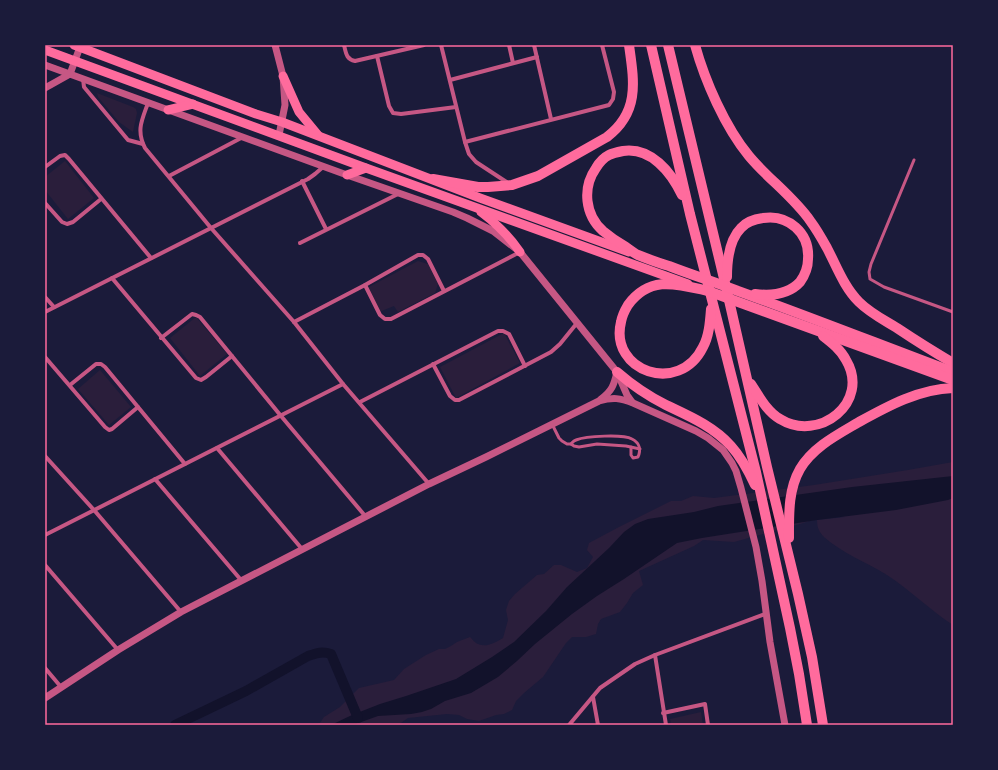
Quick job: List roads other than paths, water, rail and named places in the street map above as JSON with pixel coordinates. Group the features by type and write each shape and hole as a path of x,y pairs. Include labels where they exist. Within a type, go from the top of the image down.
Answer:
{"highway":[{"path":"433,179 478,187 512,185 547,172 607,137 622,122 633,96 633,76 629,45"},
{"path":"651,45 751,471 762,500 790,628 807,725"},
{"path":"668,45 725,273 726,287 767,467 787,537 790,559 812,656 822,725"},
{"path":"695,45 712,92 722,113 738,140 749,156 808,217 827,247 842,279 853,296 870,311 953,363"},
{"path":"690,214 674,179 662,165 649,155 628,150 615,153 603,159 594,170 588,188 587,201 590,214 604,232 637,255 739,291 953,372"},
{"path":"725,273 732,242 737,232 745,224 756,218 775,217 782,219 794,225 802,234 808,248 808,261 805,274 795,286 787,292 774,294 761,295 739,291"},
{"path":"714,318 707,338 699,354 690,365 673,373 666,374 651,372 639,367 628,356 621,343 620,328 626,308 636,296 645,289 658,285 674,284 813,329 953,380"},
{"path":"745,371 764,404 774,416 779,419 792,425 808,426 818,425 831,419 841,411 849,400 853,388 852,374 847,361 840,352 831,342 813,329"},
{"path":"617,372 628,382 642,391 700,421 717,432 732,447 751,471"},
{"path":"787,537 792,493 797,477 805,462 822,445 888,406 921,393 944,388 953,388"}],"main road":[{"path":"78,46 480,198 637,255"},
{"path":"45,50 470,205 710,295"},
{"path":"283,76 299,112 319,136"},
{"path":"168,110 193,104"},
{"path":"347,175 366,168"},
{"path":"470,205 498,226 520,252"}],"street":[{"path":"275,45 283,76 285,105 279,135"},
{"path":"344,45 346,55 350,60 355,61 424,45"},
{"path":"441,45 469,154 476,162 512,185"},
{"path":"509,45 513,63"},
{"path":"534,45 551,120"},
{"path":"465,142 609,105 613,99 614,92 602,45"},
{"path":"45,88 70,74 75,61 78,46"},
{"path":"377,56 389,106 393,113 401,114 456,107"},
{"path":"450,80 537,57"},
{"path":"45,65 453,212 493,231 520,252 577,322 617,372 626,395 633,403"},
{"path":"83,79 84,87 128,140 143,144"},
{"path":"148,103 141,125 140,134 143,144 148,152 211,228 294,322 344,384 429,484"},
{"path":"169,176 242,137"},
{"path":"45,167 60,156 65,156 69,159 151,258"},
{"path":"45,312 302,181 315,174 323,166"},
{"path":"302,181 326,229"},
{"path":"300,243 399,193"},
{"path":"45,203 62,222 67,224 73,222 102,199"},
{"path":"365,285 380,314 385,320 391,319 520,252"},
{"path":"294,322 418,255 423,255 428,258 444,291"},
{"path":"112,278 196,378 201,380 206,377 232,356"},
{"path":"45,297 54,307"},
{"path":"161,338 192,314 196,314 200,317 280,416 366,517"},
{"path":"433,364 450,396 455,400 459,400 551,352 560,344 577,322"},
{"path":"360,402 498,331 503,330 509,334 525,366"},
{"path":"45,357 109,430 138,407"},
{"path":"70,385 96,364 101,364 185,464"},
{"path":"45,698 118,650 181,612 429,484 599,401 613,388 617,372"},
{"path":"45,535 344,384"},
{"path":"599,401 614,398 633,403 696,431 716,444 728,457 736,471 756,547 762,581 765,614 786,725"},
{"path":"217,448 302,549"},
{"path":"45,456 94,510 181,612"},
{"path":"155,479 241,580"},
{"path":"45,565 118,650"},
{"path":"569,725 600,688 635,664 654,655 765,614"},
{"path":"654,655 666,725"},
{"path":"45,668 61,687"},
{"path":"593,697 598,725"},
{"path":"663,713 706,704 708,725"}],"lane":[{"path":"914,160 871,264 869,272 870,279 884,287 953,312"},
{"path":"552,424 559,438 572,446 576,447 597,444 640,448"},
{"path":"571,444 575,440 587,438 627,437 636,441 640,446 638,458 631,455 631,447"},
{"path":"626,446 627,437"}],"waterway":[{"path":"175,725 246,691 308,656 317,653 331,654 358,718"}]}
